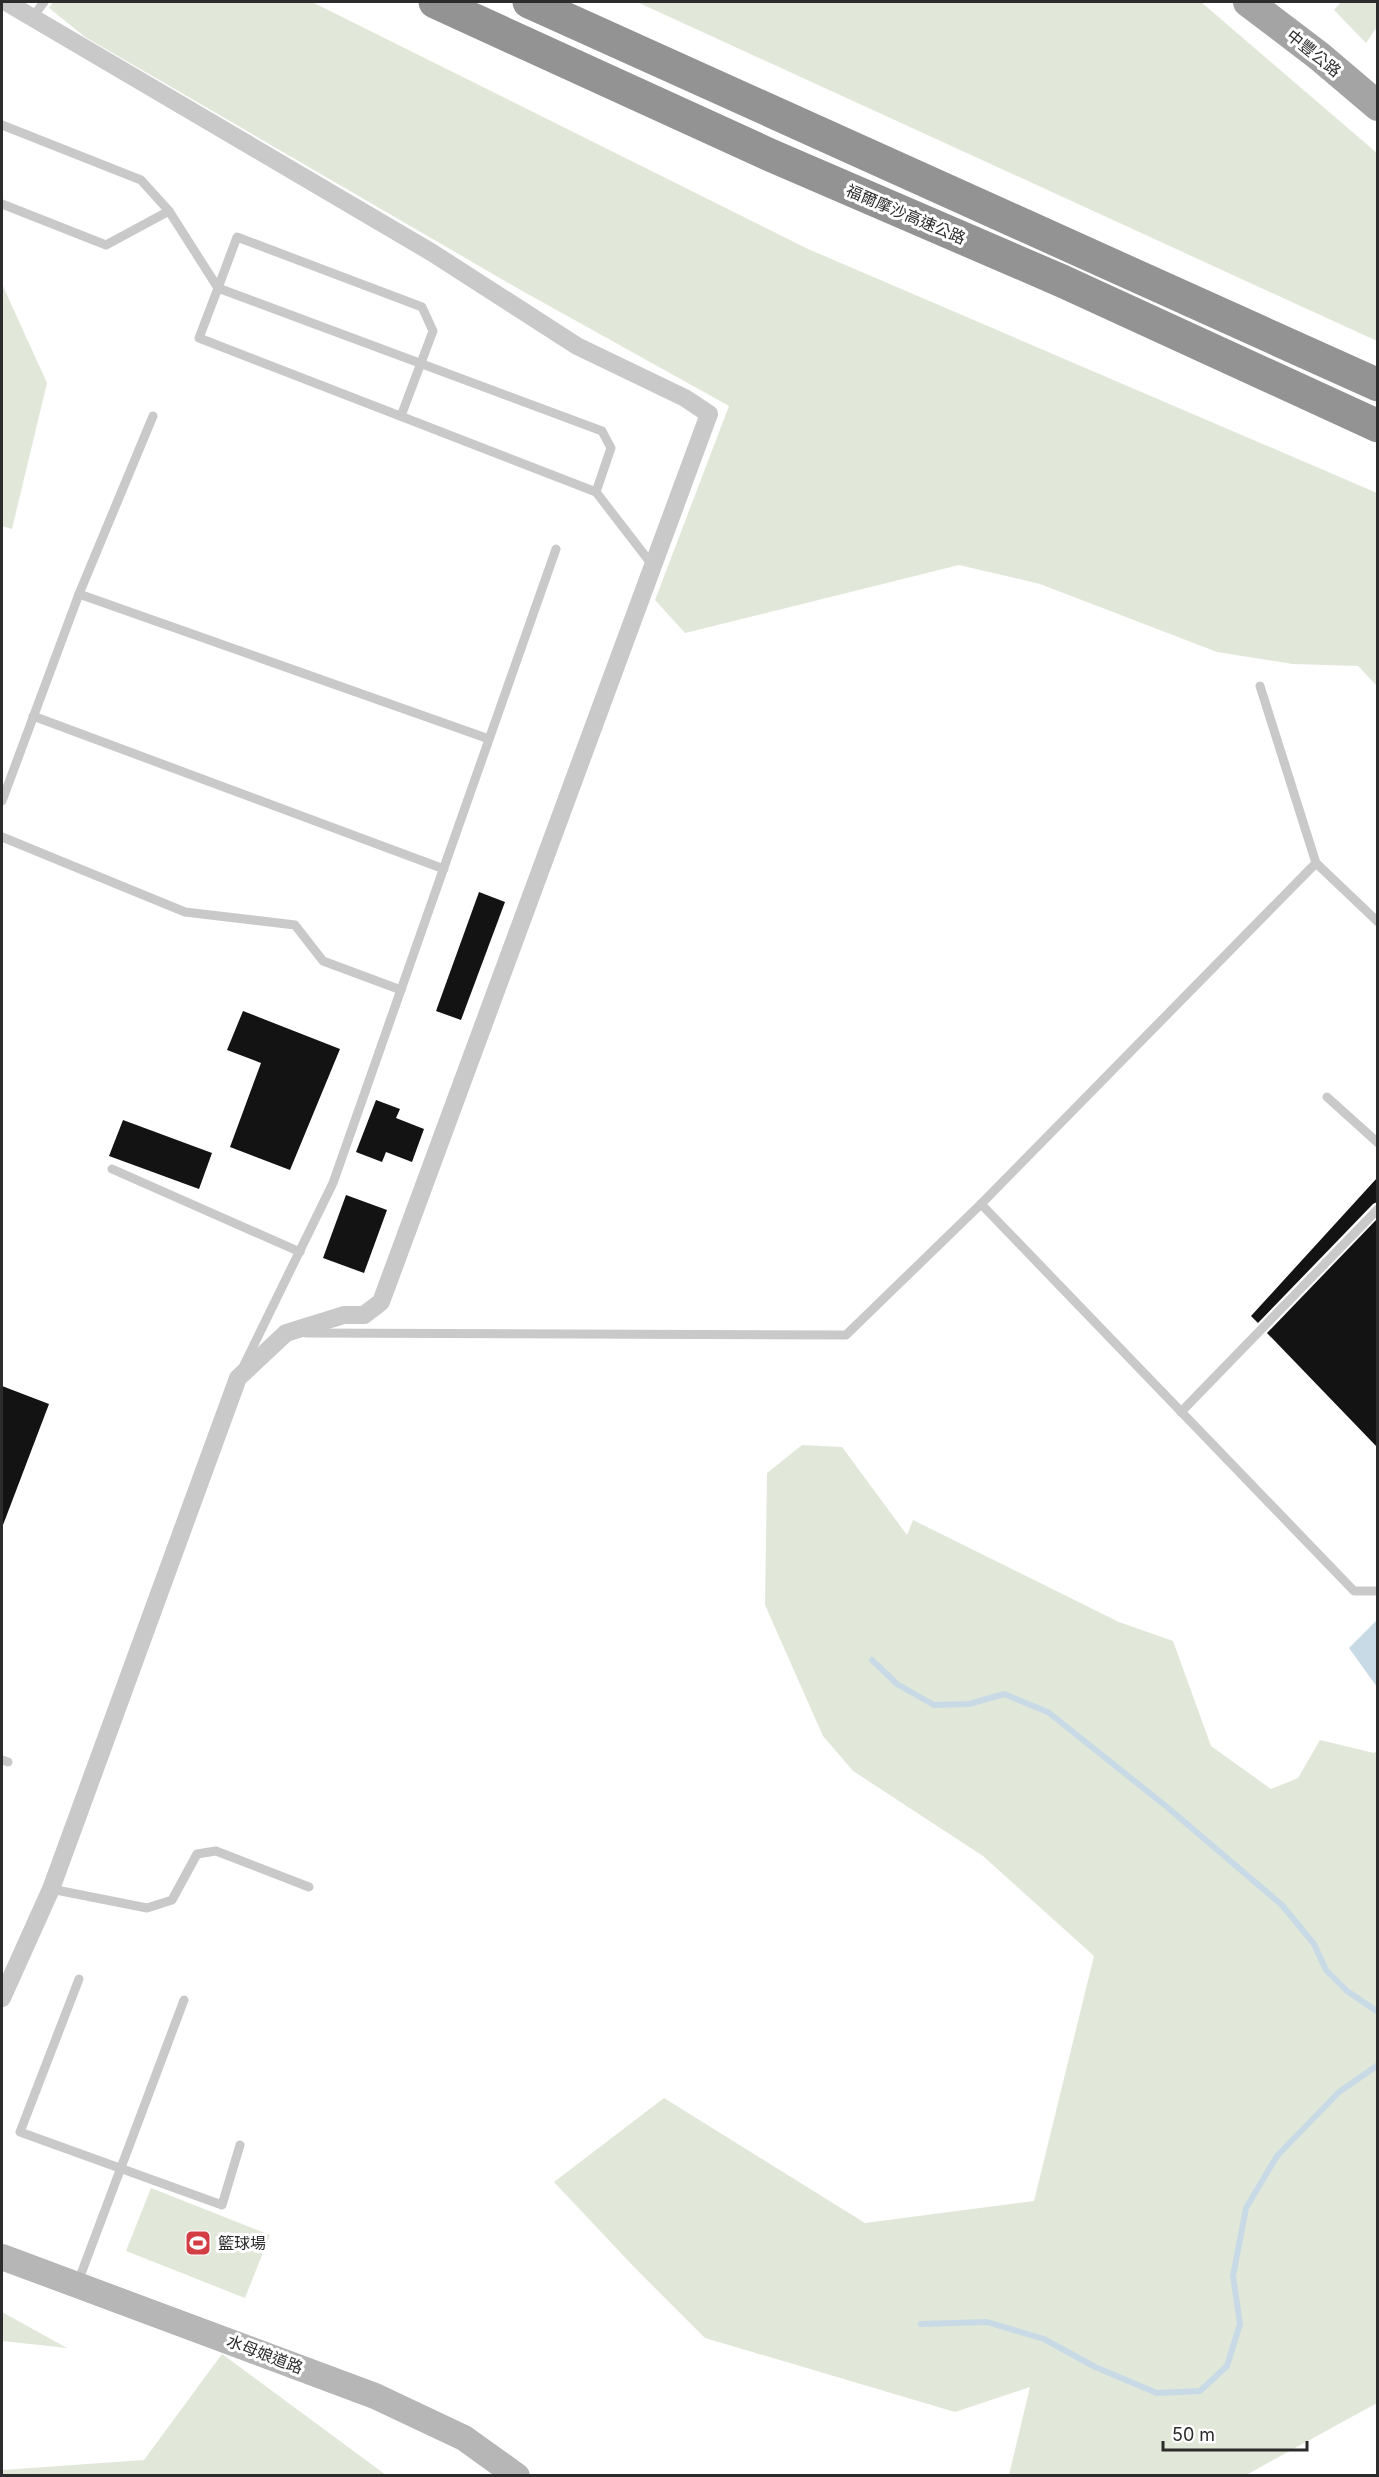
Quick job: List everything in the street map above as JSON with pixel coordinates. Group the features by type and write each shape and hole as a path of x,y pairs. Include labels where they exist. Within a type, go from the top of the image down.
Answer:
{"highway":[{"name":"福爾摩沙高速公路","path":"435,2 771,155 1062,282 1377,426"},
{"path":"529,2 1377,385"}],"main road":[{"name":"中豐公路","path":"1248,2 1319,56 1377,106"},
{"name":"中豐公路","path":"1278,2 1377,82"}],"street":[{"path":"2,1998 51,1889 238,1378 286,1333 344,1315 364,1315 381,1302 709,414 685,398 577,346 431,252 6,2"},
{"name":"水母娘道路","path":"2,2257 375,2396 464,2438 517,2475"}],"lane":[{"path":"32,18 44,2"},
{"path":"2,125 141,180 169,211 218,288 602,431 611,448 596,492"},
{"path":"2,204 106,245 169,211"},
{"path":"401,416 433,332 422,307 237,237 199,338 596,492 653,566"},
{"path":"2,801 79,594 153,416"},
{"path":"238,1378 333,1183 556,549"},
{"path":"79,594 489,739"},
{"path":"1260,686 1316,862 1377,922"},
{"path":"33,716 444,868"},
{"path":"2,837 185,912 295,925 323,961 401,990"},
{"path":"286,1333 846,1335 981,1204 1316,862"},
{"path":"1327,1096 1377,1143"},
{"path":"112,1169 300,1252"},
{"path":"981,1204 1354,1591 1377,1591"},
{"path":"1181,1412 1377,1209"},
{"path":"51,1889 147,1908 172,1900 197,1854 216,1851 309,1887"},
{"path":"79,1978 21,2132 222,2205 240,2145"},
{"path":"78,2284 184,2000"}],"shaded area":[{"path":"53,2 312,2 808,249 1377,493 1377,686 1358,666 1293,664 1217,652 1040,584 959,565 685,633 655,600 729,406 517,288 85,37 49,8"},
{"path":"637,2 1201,2 1377,153 1377,341"},
{"path":"1341,2 1377,2 1377,27 1366,43 1334,10"},
{"path":"2,284 47,383 12,529 2,526"},
{"path":"802,1445 842,1447 907,1535 913,1520 1119,1622 1173,1641 1211,1746 1271,1789 1298,1778 1320,1740 1374,1753 1377,1751 1377,2403 1246,2475 1009,2475 1030,2387 955,2412 705,2338 554,2182 664,2098 865,2223 1034,2201 1094,1956 983,1856 853,1771 823,1736 765,1605 767,1473"},
{"name":"籃球場","path":"151,2188 270,2235 245,2298 126,2251"},
{"path":"2,2312 67,2348 2,2341"},
{"path":"222,2354 386,2475 2,2475 2,2470 144,2460"}],"water":[{"path":"1377,1620 1377,1687 1349,1648"}],"building":[{"path":"479,892 505,902 461,1020 436,1011"},
{"path":"243,1011 340,1049 290,1170 230,1147 261,1063 227,1050"},
{"path":"376,1100 400,1109 396,1118 424,1129 412,1162 386,1152 382,1162 356,1152"},
{"path":"123,1120 212,1153 199,1189 109,1156"},
{"path":"1377,1178 1377,1202 1258,1323 1251,1316"},
{"path":"346,1195 387,1210 364,1273 323,1258"},
{"path":"1377,1219 1377,1447 1267,1333"},
{"path":"2,1386 49,1404 3,1525 2,1525"}],"waterway":[{"path":"872,1660 897,1684 934,1705 969,1704 1004,1694 1048,1712 1167,1807 1282,1905 1314,1944 1326,1970 1347,1991 1378,2012"},
{"path":"921,2324 987,2322 1044,2339 1095,2367 1157,2393 1200,2391 1227,2366 1240,2324 1233,2276 1246,2208 1277,2156 1339,2092 1378,2065"}],"place":[{"name":"籃球場","path":"198,2243"}]}
